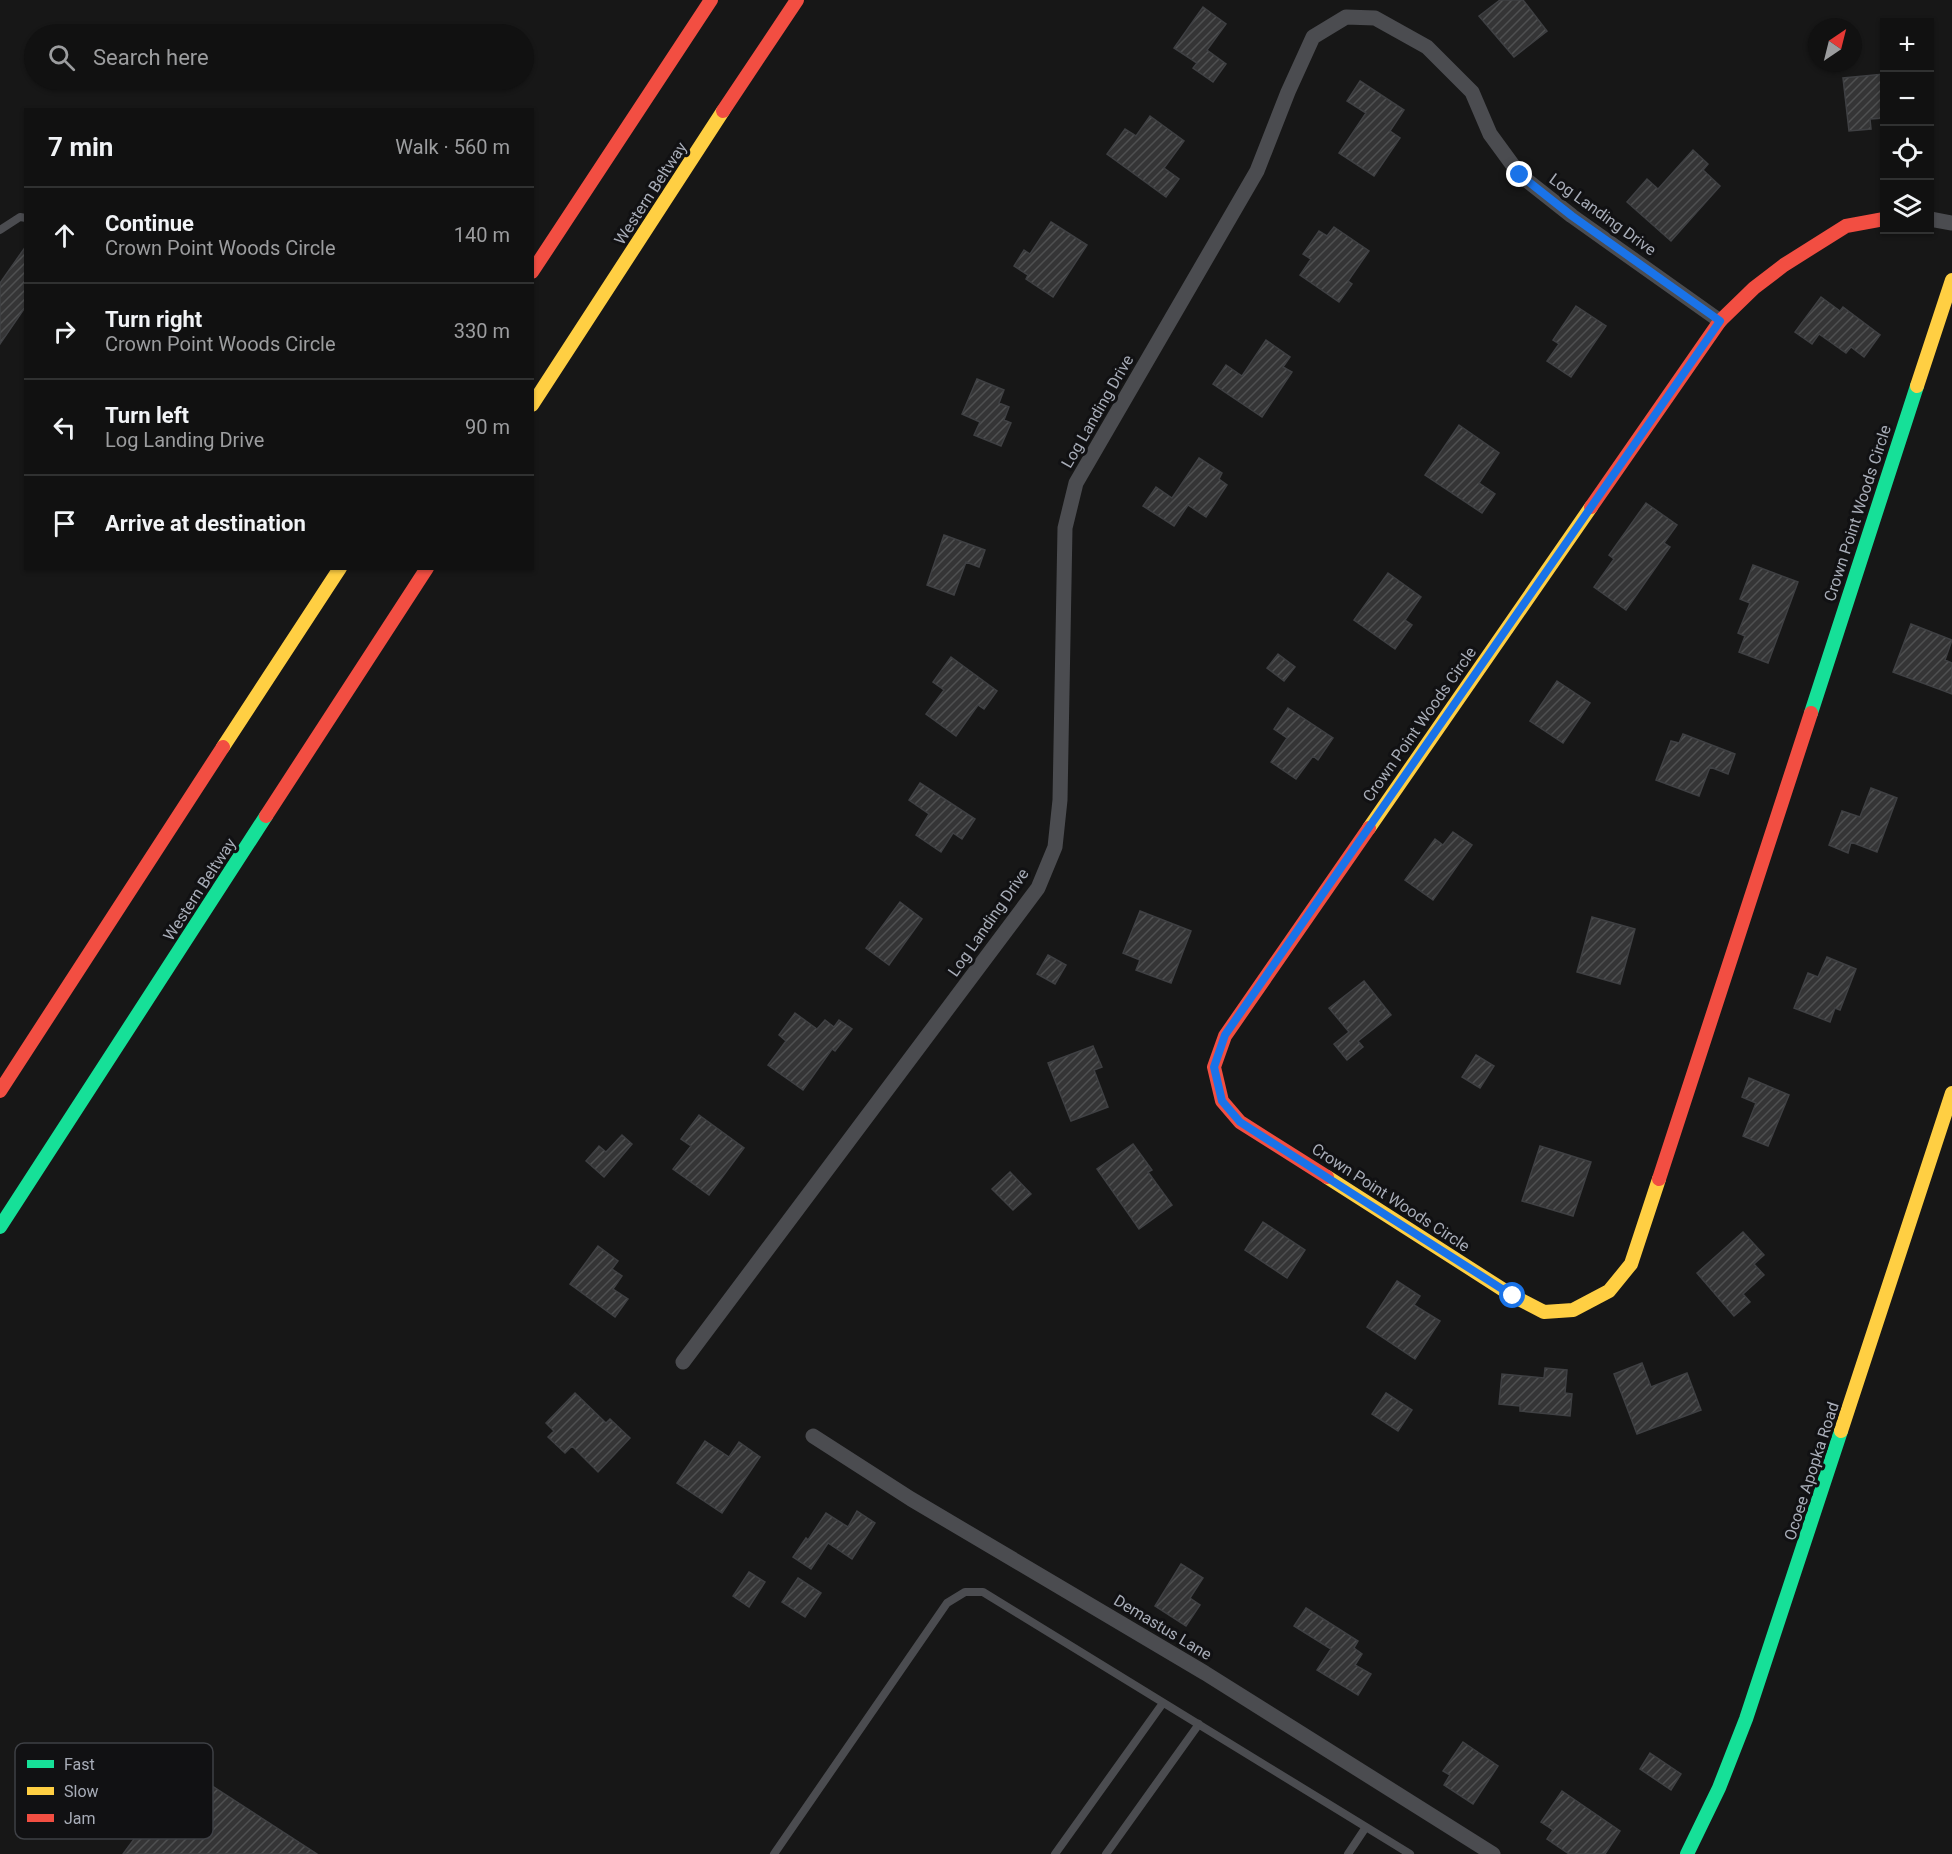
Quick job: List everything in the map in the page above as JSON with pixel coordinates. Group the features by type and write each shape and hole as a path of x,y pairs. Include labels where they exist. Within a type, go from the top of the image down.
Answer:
{"main road":[{"path":"534,269 711,0"},
{"name":"Western Beltway","path":"534,402 797,0"},
{"name":"Crown Point Woods Circle","path":"1880,220 1846,226 1784,265 1754,288 1720,321 1225,1035 1214,1067 1222,1101 1240,1122 1513,1296 1544,1312 1573,1310 1609,1291 1631,1264 1952,280"},
{"path":"0,1091 339,570"},
{"name":"Western Beltway","path":"0,1227 426,570"},
{"name":"Ocoee Apopka Road","path":"1687,1854 1706,1820 1762,1673 1952,1093"}],"street":[{"name":"Log Landing Drive","path":"683,1362 1038,888 1055,847 1060,800 1065,528 1076,483 1257,171 1288,92 1313,38 1346,17 1375,18 1427,48 1472,92 1490,134 1520,175 1572,216 1720,321"},
{"path":"1934,220 1952,223"},
{"name":"Demastus Lane","path":"813,1436 911,1499 1205,1673 1493,1854"}],"lane":[{"path":"0,230 20,217 24,218"},
{"path":"774,1854 947,1603 965,1592 983,1592 1410,1854"},
{"path":"1056,1854 1163,1703"},
{"path":"1106,1854 1198,1724"},
{"path":"1348,1854 1366,1827"}],"building":[{"path":"1500,0 1523,0 1547,31 1514,57 1479,16"},
{"path":"1203,7 1226,24 1207,50 1226,64 1213,82 1193,68 1197,63 1174,48"},
{"path":"1880,74 1880,118 1870,119 1871,129 1849,131 1843,78"},
{"path":"1360,81 1404,110 1390,131 1400,138 1374,176 1339,153 1366,113 1347,101"},
{"path":"1150,116 1184,141 1164,168 1179,179 1166,197 1107,154 1125,129 1136,136"},
{"path":"1693,150 1708,164 1703,170 1720,186 1671,241 1627,202 1647,179 1658,189"},
{"path":"1051,222 1087,245 1053,297 1026,279 1028,275 1014,266 1024,250 1030,254"},
{"path":"1334,227 1369,251 1348,281 1352,284 1339,302 1300,275 1311,259 1303,254 1319,231 1327,236"},
{"path":"24,249 24,309 0,344 0,283"},
{"path":"1821,297 1840,311 1843,307 1880,335 1864,357 1851,347 1846,353 1819,334 1812,344 1795,332"},
{"path":"1576,306 1606,326 1571,377 1547,361 1559,344 1553,340"},
{"path":"1266,340 1290,357 1283,367 1292,372 1262,417 1213,384 1226,365 1242,376"},
{"path":"977,379 1004,390 999,403 1009,407 1004,420 1011,423 1001,446 974,435 980,422 962,414"},
{"path":"1459,425 1499,453 1479,483 1495,494 1482,513 1425,475"},
{"path":"1199,458 1222,473 1219,479 1227,485 1206,517 1188,505 1174,526 1143,506 1156,487 1172,498"},
{"path":"1646,503 1677,525 1664,543 1670,547 1626,610 1594,587 1614,559 1609,555"},
{"path":"944,535 985,550 979,567 966,562 954,595 927,585"},
{"path":"1753,565 1798,582 1768,663 1739,652 1745,636 1738,633 1750,603 1740,599"},
{"path":"1388,573 1421,597 1405,620 1412,625 1395,649 1354,620"},
{"path":"1911,624 1952,640 1945,660 1952,663 1952,694 1893,672"},
{"path":"1278,654 1295,667 1284,681 1267,668"},
{"path":"951,657 997,691 984,709 978,705 956,736 926,714 944,690 933,682"},
{"path":"1557,681 1590,703 1563,743 1530,721"},
{"path":"1288,708 1333,738 1318,760 1313,756 1296,779 1271,762 1287,738 1274,729"},
{"path":"1683,734 1735,754 1728,774 1710,767 1699,796 1656,780 1671,741 1679,743"},
{"path":"920,783 975,819 962,839 953,833 941,852 916,835 929,814 909,800"},
{"path":"1871,788 1897,798 1877,852 1851,842 1848,853 1829,845 1842,811 1860,817"},
{"path":"1453,832 1472,845 1433,900 1405,880 1435,839 1443,845"},
{"path":"900,902 922,919 889,965 866,948"},
{"path":"1140,911 1191,931 1171,983 1136,970 1140,960 1123,953"},
{"path":"1592,917 1635,929 1620,984 1577,972"},
{"path":"1048,955 1066,965 1055,984 1037,974"},
{"path":"1827,957 1856,969 1840,1010 1835,1008 1830,1022 1794,1008 1808,973 1818,977"},
{"path":"1364,981 1391,1015 1358,1041 1363,1047 1347,1060 1334,1044 1349,1032 1329,1008"},
{"path":"795,1013 817,1029 825,1020 834,1027 839,1020 852,1029 835,1051 832,1049 803,1090 768,1065 786,1041 779,1035"},
{"path":"1093,1046 1102,1067 1094,1070 1108,1107 1071,1121 1048,1063"},
{"path":"1476,1055 1494,1066 1480,1088 1462,1077"},
{"path":"1749,1078 1789,1095 1768,1146 1743,1136 1756,1103 1742,1097"},
{"path":"699,1115 744,1148 709,1195 673,1169 691,1146 681,1139"},
{"path":"622,1135 632,1144 604,1177 586,1161 599,1146 606,1152"},
{"path":"1133,1144 1152,1170 1148,1172 1172,1205 1139,1229 1097,1169"},
{"path":"1540,1146 1591,1162 1573,1216 1522,1201"},
{"path":"1010,1172 1031,1194 1013,1210 992,1189"},
{"path":"1263,1222 1305,1250 1287,1278 1245,1250"},
{"path":"1743,1232 1764,1255 1754,1264 1764,1275 1743,1294 1750,1302 1734,1316 1697,1273"},
{"path":"598,1246 618,1261 612,1269 622,1276 613,1289 628,1299 615,1317 570,1284"},
{"path":"1397,1281 1420,1296 1414,1305 1440,1321 1415,1359 1367,1327"},
{"path":"1642,1363 1651,1387 1687,1373 1701,1410 1637,1434 1614,1374"},
{"path":"1545,1368 1567,1370 1565,1393 1572,1394 1570,1416 1520,1411 1520,1406 1499,1404 1502,1374 1544,1378"},
{"path":"575,1393 606,1423 610,1419 630,1438 598,1472 572,1446 565,1453 548,1437 554,1431 546,1423"},
{"path":"1386,1393 1412,1410 1398,1431 1372,1414"},
{"path":"705,1441 729,1457 739,1442 760,1457 722,1513 677,1483"},
{"path":"857,1511 875,1523 852,1559 828,1543 811,1569 793,1557 806,1538 808,1540 826,1513 848,1527"},
{"path":"1181,1564 1203,1578 1190,1598 1200,1605 1186,1626 1155,1606"},
{"path":"749,1572 765,1582 749,1607 733,1596"},
{"path":"798,1578 821,1593 805,1617 782,1602"},
{"path":"1306,1608 1358,1641 1354,1648 1362,1654 1355,1665 1371,1674 1358,1695 1317,1670 1331,1649 1294,1626"},
{"path":"1463,1742 1498,1766 1473,1804 1444,1785 1450,1775 1443,1771"},
{"path":"1650,1753 1681,1774 1671,1790 1640,1769"},
{"path":"213,1787 317,1854 123,1854 134,1839 213,1839"},
{"path":"1562,1791 1620,1831 1605,1854 1569,1854 1547,1839 1553,1830 1541,1822"}],"traffic: fast":[{"path":"1811,713 1917,386"},
{"path":"0,1227 266,816"},
{"path":"1687,1854 1719,1788 1746,1719 1841,1431"}],"traffic: slow":[{"path":"534,402 723,111"},
{"path":"1917,386 1952,280"},
{"path":"1369,828 1591,507"},
{"path":"223,747 339,570"},
{"path":"1841,1431 1952,1093"},
{"path":"1327,1177 1513,1296 1544,1312 1573,1310 1609,1291 1631,1264 1659,1179"}],"traffic: jam":[{"path":"534,269 711,0"},
{"path":"723,111 797,0"},
{"path":"1591,507 1720,321 1754,288 1784,265 1846,226 1880,220"},
{"path":"266,816 426,570"},
{"path":"1659,1179 1811,713"},
{"path":"0,1091 223,747"},
{"path":"1327,1177 1240,1122 1222,1101 1214,1067 1225,1036 1369,828"}],"route":[{"path":"1513,1296 1240,1122 1222,1101 1214,1067 1225,1035 1720,321 1572,216 1520,175"}]}
